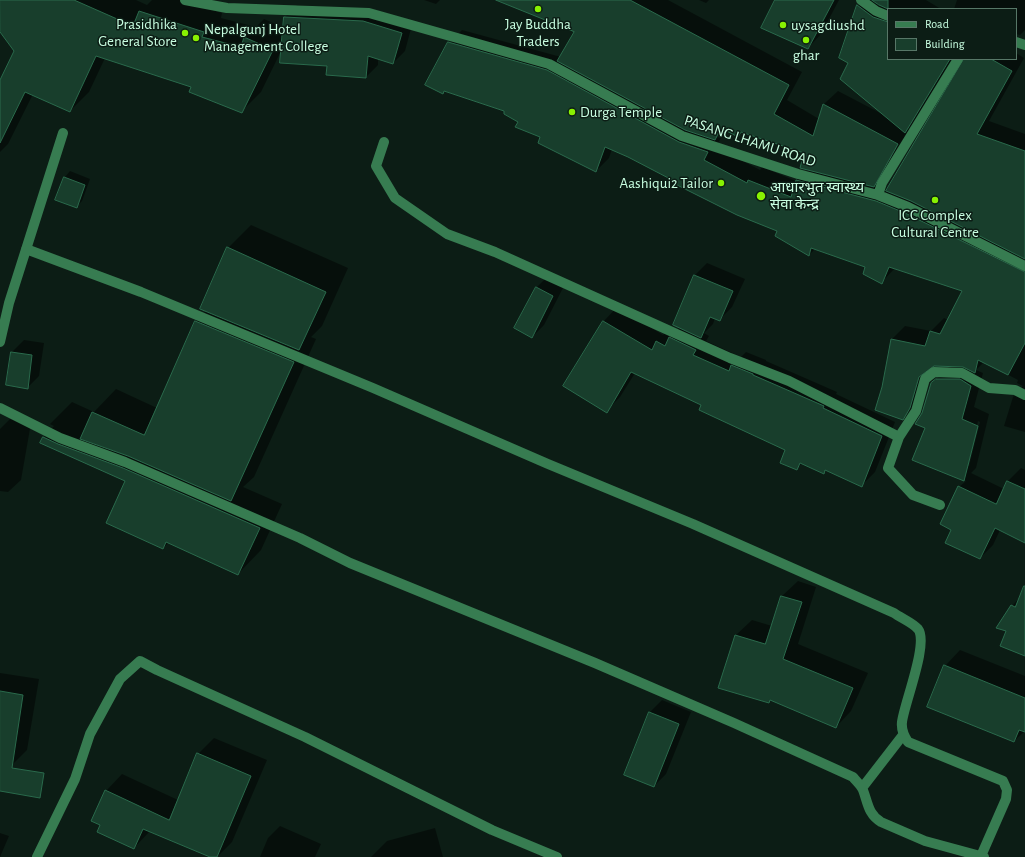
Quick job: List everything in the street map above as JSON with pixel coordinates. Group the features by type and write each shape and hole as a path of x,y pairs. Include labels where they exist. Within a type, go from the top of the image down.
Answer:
{"street":[{"name":"PASANG LHAMU ROAD","path":"185,0 228,8 369,13 550,64 682,136 798,174 878,195 908,207 1025,266"},
{"path":"862,0 876,11 887,16"},
{"path":"878,195 882,183 957,60"},
{"path":"0,342 9,303 63,133"},
{"path":"384,142 376,166 395,198 447,234 495,252 722,355 789,381 899,437"},
{"path":"0,408 60,438 125,462 300,538 350,563 588,660 734,723 853,778 862,788 868,808 875,818 881,822 925,841 983,856 1006,799 1007,790 1003,781 908,742 903,735 902,723 916,671 921,636 917,628 894,614 693,524 541,461 373,388 141,292 26,249"},
{"path":"940,505 913,495 888,468 899,437 916,411 925,379 934,372 962,373 989,388 1015,390 1025,396"},
{"path":"37,857 75,778 90,734 120,679 140,661 305,737 492,830 556,857"},
{"path":"862,788 903,735"}],"building":[{"path":"0,0 74,0 133,26 139,11 204,32 202,37 241,47 244,37 273,50 242,113 189,92 191,87 96,56 70,112 25,92 0,143 0,80 14,51 0,32"},
{"path":"496,0 630,0 789,85 774,114 813,136 823,104 898,144 874,187 800,168 804,153 741,132 738,137 721,128 715,140 685,130 557,61 574,32"},
{"path":"775,0 834,0 808,49 761,28"},
{"path":"872,0 888,0 887,9"},
{"path":"857,5 873,17 887,22 887,60 949,60 905,133 840,79 848,63 839,58"},
{"path":"284,17 363,21 402,33 393,64 368,56 366,78 326,75 327,66 280,63"},
{"path":"448,42 547,70 679,142 708,152 704,160 747,183 748,180 791,197 796,180 876,201 905,213 1025,272 1025,343 1008,375 978,360 975,373 963,367 934,366 919,377 910,408 903,420 875,410 882,387 891,339 925,346 930,331 940,334 962,291 889,267 882,284 863,274 865,267 811,248 809,256 775,236 777,231 737,215 675,184 676,182 628,157 605,147 596,172 538,143 540,137 515,127 518,122 504,114 504,111 444,91 443,94 425,85"},
{"path":"963,60 993,60 1012,71 977,134 1025,151 1025,259 911,201 886,191"},
{"path":"64,177 85,185 77,208 55,200"},
{"path":"227,247 326,292 299,350 200,309"},
{"path":"694,275 733,291 720,321 710,317 701,338 673,325"},
{"path":"536,287 553,296 532,338 514,328"},
{"path":"195,321 294,362 231,501 128,456 80,439 92,412 144,435"},
{"path":"603,321 652,350 656,341 665,346 669,337 696,350 693,355 729,371 731,365 753,374 824,406 823,408 882,436 862,487 825,470 824,474 800,463 797,470 780,463 785,450 699,410 701,405 631,372 607,413 563,386"},
{"path":"11,352 32,355 28,389 6,385"},
{"path":"936,379 960,379 971,386 962,419 978,426 964,481 912,460 925,428 915,424 922,413 931,383"},
{"path":"43,437 123,468 260,528 238,575 166,542 163,549 106,523 125,481 40,443"},
{"path":"1007,481 1025,489 1025,543 995,528 980,559 945,543 951,530 940,524 958,486 996,504"},
{"path":"1024,586 1025,656 1000,646 1006,631 996,628 1011,605 1015,607"},
{"path":"781,596 802,602 783,659 853,688 836,728 770,700 769,703 718,688 735,635 765,644"},
{"path":"944,665 1025,698 1025,732 1019,730 1014,742 927,707"},
{"path":"0,691 23,695 12,768 44,773 40,798 0,791"},
{"path":"649,712 679,724 654,787 624,775"},
{"path":"197,753 251,776 217,857 210,857 143,829 134,849 97,832 100,825 91,821 105,790 169,820"}],"place":[{"name":"Jay Buddha Traders","path":"538,9"},
{"name":"uysagdiushd","path":"783,25"},
{"name":"Prasidhika General Store","path":"185,33"},
{"name":"Nepalgunj Hotel Management College","path":"196,38"},
{"name":"ghar","path":"806,40"},
{"name":"Durga Temple","path":"572,112"},
{"name":"Aashiqui2 Tailor","path":"721,183"},
{"name":"आधारभुत स्वास्थ्य सेवा केन्द्र","path":"761,196"},
{"name":"ICC Complex Cultural Centre","path":"935,200"}]}
